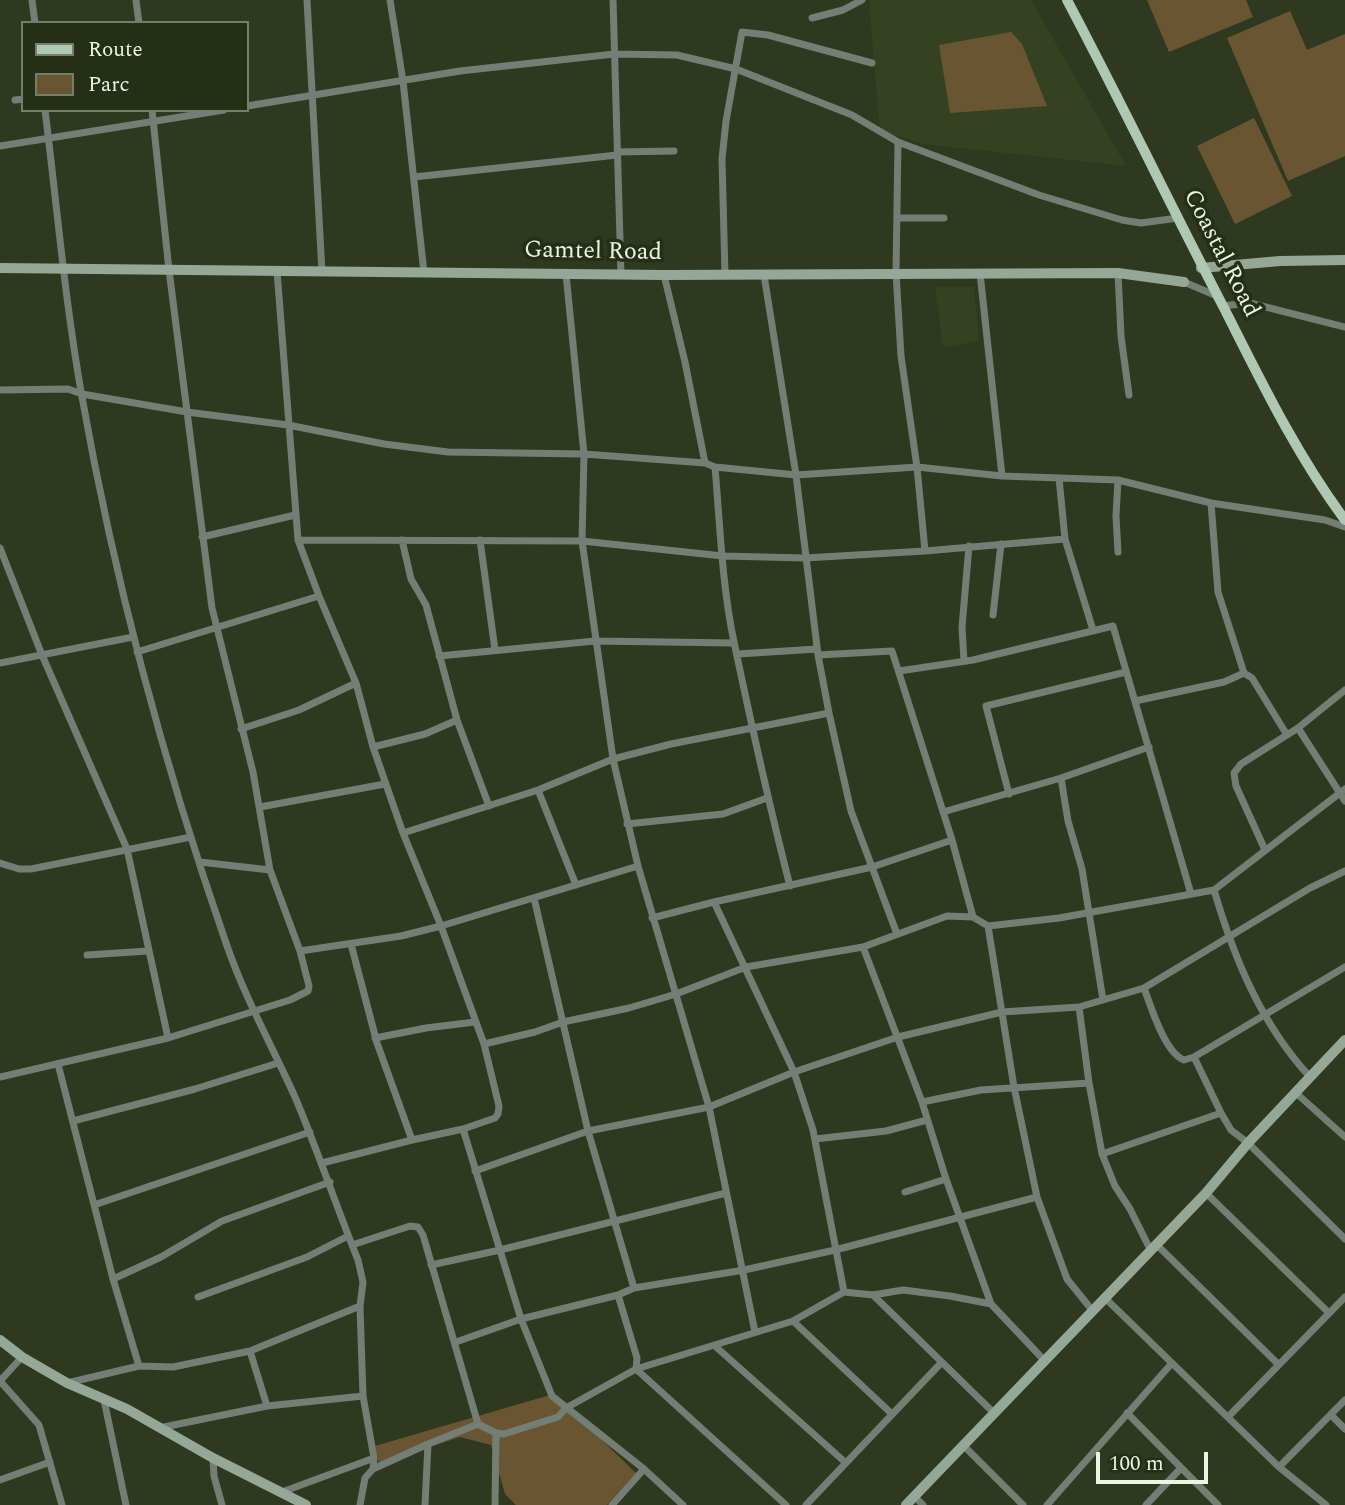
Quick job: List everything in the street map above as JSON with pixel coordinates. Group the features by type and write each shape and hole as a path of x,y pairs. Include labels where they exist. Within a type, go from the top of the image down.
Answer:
{"main road":[{"name":"Coastal Road","path":"1067,0 1201,268 1285,427 1345,520"}],"street":[{"path":"32,0 35,21"},
{"path":"136,0 139,21"},
{"path":"307,0 322,272"},
{"path":"390,0 403,81 424,273"},
{"path":"613,0 621,274"},
{"path":"812,18 842,10 862,0"},
{"path":"725,275 722,159 741,33 768,35 872,63"},
{"path":"248,106 460,71 614,54 677,55 736,69 852,115 898,142 1039,195 1122,220 1141,223 1178,218"},
{"path":"45,112 63,269 82,394 133,637 169,766 227,947 310,1132 330,1182 363,1282 360,1306 363,1396 374,1458 373,1469"},
{"path":"0,1077 168,1038 255,1012 308,991 309,986 300,951 270,870 260,807 212,608 169,270 152,112"},
{"path":"0,146 213,112"},
{"path":"898,142 896,273 901,356 917,467 925,551"},
{"path":"414,177 617,153 674,151"},
{"path":"897,218 944,218"},
{"path":"1201,268 1280,261 1345,260"},
{"name":"Gamtel Road","path":"0,268 664,275 1118,273 1184,282"},
{"path":"277,271 298,540 356,683 385,784 484,1044 499,1106 495,1118 463,1129 322,1163"},
{"path":"980,273 1002,476"},
{"path":"1118,273 1121,336 1129,395"},
{"path":"566,274 584,454 582,541 613,759 652,918 709,1107 755,1332"},
{"path":"664,275 705,463"},
{"path":"764,275 796,474 817,652 829,713 851,811 897,934"},
{"path":"1184,282 1219,301 1250,303 1345,327"},
{"path":"0,390 68,389 82,394 187,412 288,425 384,444 448,452 584,454 705,463 715,467 796,474 917,467 1002,476 1118,481 1211,503 1325,520 1345,527"},
{"path":"715,467 734,643 767,798 790,886"},
{"path":"1059,478 1065,539 1093,629"},
{"path":"1118,481 1118,552"},
{"path":"1211,503 1219,592 1244,673 1252,678 1287,735"},
{"path":"202,537 295,515"},
{"path":"298,540 582,541 723,556 805,558 1065,539"},
{"path":"402,540 411,579 426,605 457,720 489,806"},
{"path":"480,540 495,650"},
{"path":"993,615 1001,544"},
{"path":"964,661 962,627 970,546"},
{"path":"0,548 42,655 127,849 168,1038"},
{"path":"137,652 319,596"},
{"path":"900,671 964,661 1113,626 1191,894"},
{"path":"0,663 133,637"},
{"path":"439,656 595,641 734,643"},
{"path":"738,654 892,650 952,839 973,917"},
{"path":"1009,793 986,706 1126,672"},
{"path":"1135,701 1224,682 1244,673"},
{"path":"241,729 299,710 356,683"},
{"path":"1265,850 1236,786 1234,773 1241,764 1298,728 1345,690"},
{"path":"403,833 538,790 613,759 671,744 829,713"},
{"path":"373,747 425,734 457,720"},
{"path":"1298,728 1343,791 1345,801"},
{"path":"943,813 1061,778 1149,747"},
{"path":"1061,778 1068,821 1082,869 1103,1000"},
{"path":"260,807 385,784"},
{"path":"538,790 576,884"},
{"path":"484,1044 535,1032 563,1022 629,1008 676,994 746,967 863,947 947,916 973,917 988,926 1059,918 1213,890 1343,791"},
{"path":"627,824 723,814 767,798"},
{"path":"0,863 19,869 31,869 191,836"},
{"path":"652,918 872,867 952,839"},
{"path":"200,862 270,870"},
{"path":"300,951 441,926 638,866"},
{"path":"475,1171 588,1131 709,1107 794,1072 898,1037 1002,1012 1079,1007 1144,988 1310,888 1345,871"},
{"path":"1213,890 1228,939 1264,1015 1310,1077"},
{"path":"534,898 588,1131 634,1288"},
{"path":"714,902 794,1072 815,1139 844,1293"},
{"path":"988,926 1014,1087 1037,1197 1067,1279 1092,1310"},
{"path":"351,944 376,1038 412,1140"},
{"path":"863,947 922,1102 991,1304 1044,1360"},
{"path":"87,954 148,951"},
{"path":"1144,988 1161,1031 1175,1055 1184,1060 1194,1057 1345,967"},
{"path":"1079,1007 1102,1154 1115,1186 1153,1247 1278,1364"},
{"path":"376,1038 475,1022"},
{"path":"905,1505 1206,1193 1248,1143 1345,1040"},
{"path":"1194,1057 1231,1130 1248,1143 1345,1239"},
{"path":"73,1121 195,1089 278,1063"},
{"path":"58,1064 113,1279 139,1366"},
{"path":"922,1102 981,1090 1089,1083"},
{"path":"1296,1093 1345,1137"},
{"path":"1102,1154 1221,1113"},
{"path":"815,1139 886,1131 927,1120"},
{"path":"463,1129 520,1319 552,1396 644,1469 683,1505"},
{"path":"94,1205 310,1132"},
{"path":"905,1192 946,1178"},
{"path":"113,1279 161,1257 222,1221 330,1182"},
{"path":"431,1265 726,1193"},
{"path":"1206,1193 1329,1313"},
{"path":"456,1342 520,1319 618,1295 634,1288 744,1270 835,1250 1037,1197"},
{"path":"352,1245 410,1226 418,1227 423,1235 456,1342 478,1424"},
{"path":"198,1297 307,1257 348,1236"},
{"path":"360,1505 365,1478 373,1469 428,1444 478,1424 504,1434 558,1417 566,1408 636,1369 793,1321 844,1293 873,1295 903,1290 991,1304"},
{"path":"618,1295 637,1358 636,1369"},
{"path":"873,1295 994,1413"},
{"path":"1104,1297 1279,1467 1326,1505"},
{"path":"1228,1417 1345,1297"},
{"path":"67,1383 139,1366 173,1367 250,1351 360,1306"},
{"path":"793,1321 892,1414"},
{"path":"0,1340 22,1357 67,1383 127,1409 213,1458 306,1505"},
{"path":"715,1346 846,1463"},
{"path":"250,1351 267,1406"},
{"path":"22,1357 0,1381 40,1425 62,1505"},
{"path":"806,1505 941,1363"},
{"path":"1047,1505 1172,1363"},
{"path":"636,1369 786,1505"},
{"path":"159,1428 267,1406 363,1396"},
{"path":"104,1400 127,1505"},
{"path":"1279,1467 1345,1400"},
{"path":"1127,1413 1218,1505"},
{"path":"1331,1415 1345,1429"},
{"path":"495,1505 496,1433"},
{"path":"425,1505 428,1444"},
{"path":"963,1445 1023,1505"},
{"path":"213,1458 214,1476 222,1505"},
{"path":"282,1492 374,1458"},
{"path":"0,1480 50,1462"},
{"path":"1146,1505 1181,1468"},
{"path":"612,1505 644,1469"},
{"path":"914,1496 923,1505"}],"shaded area":[{"path":"869,0 1031,0 1126,166 923,144 880,131"},
{"path":"935,287 974,287 979,341 943,347"}],"green space":[{"path":"1147,0 1246,0 1253,17 1169,52"},
{"path":"1290,11 1307,50 1345,34 1345,156 1288,181 1227,38"},
{"path":"1011,32 1022,44 1047,106 950,113 939,45"},
{"path":"1254,118 1292,196 1235,224 1197,146"},
{"path":"550,1395 575,1414 636,1473 607,1505 516,1505 505,1494 491,1445 460,1437 379,1464 375,1446"}]}
